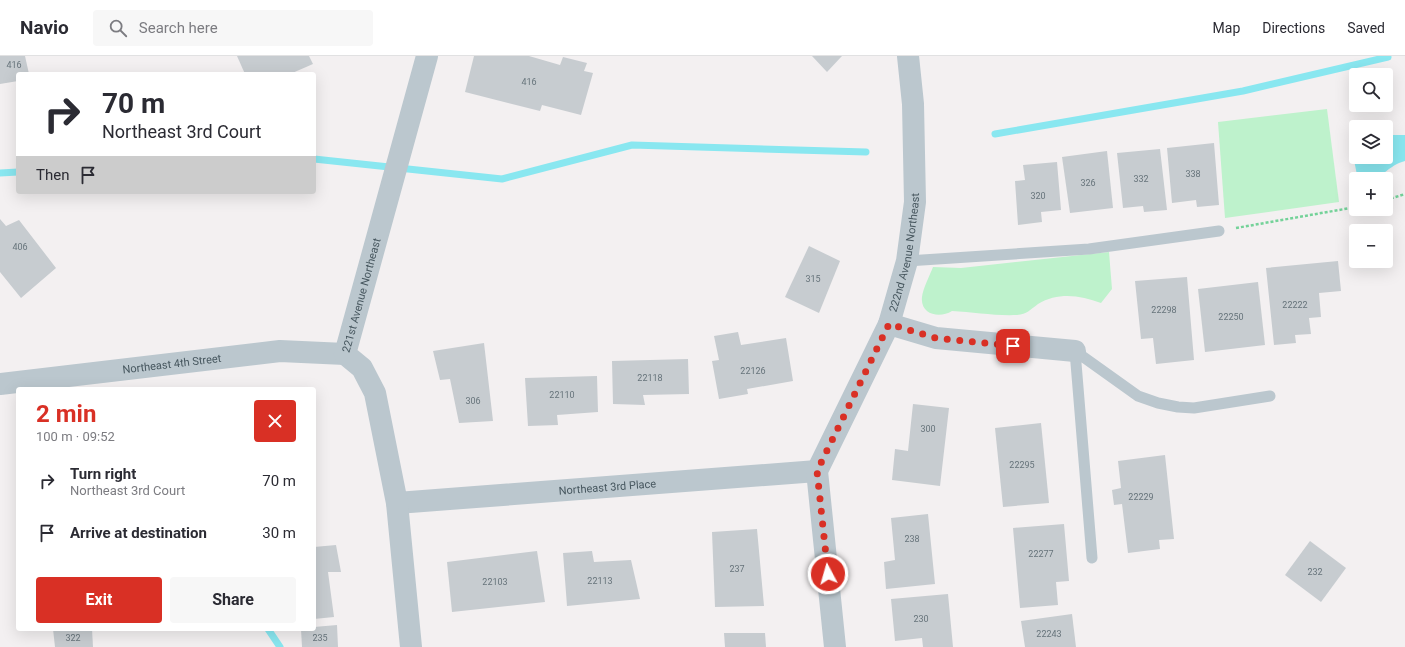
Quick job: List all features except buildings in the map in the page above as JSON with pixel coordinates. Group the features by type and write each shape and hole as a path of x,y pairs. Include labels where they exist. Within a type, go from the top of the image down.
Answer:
{"street":[{"name":"221st Avenue Northeast","path":"411,647 397,503 375,393 362,368 344,354 427,56"},
{"name":"222nd Avenue Northeast","path":"817,471 889,324 907,261 915,202 913,104 908,56"},
{"path":"889,324 936,338 1075,351"},
{"name":"Northeast 4th Street","path":"0,384 280,351 344,354"},
{"path":"817,471 836,647"},
{"name":"Northeast 3rd Place","path":"397,503 817,471"}],"lane":[{"path":"907,261 1089,249 1219,231"},
{"path":"1075,351 1138,396 1158,404 1194,408 1270,396"},
{"path":"1075,351 1092,558"}],"path":[{"path":"1393,198 1405,194"},
{"path":"1219,231 1349,208"}],"green space":[{"path":"1327,109 1339,202 1225,218 1218,122"},
{"path":"1109,252 1112,289 1101,303 1085,298 1061,296 1046,300 1023,314 1017,315 952,311 942,315 936,315 927,311 922,303 924,290 933,267 961,268"}],"water":[{"path":"1393,135 1405,135 1405,161 1384,172 1356,172 1355,164 1393,164"}],"waterway":[{"path":"995,134 1243,91 1388,57"},
{"path":"316,159 502,179 632,145 866,152"},
{"path":"0,173 16,172"},
{"path":"269,631 280,647"}],"route":[{"path":"828,574 817,471 889,324 936,338 1013,346"}]}
